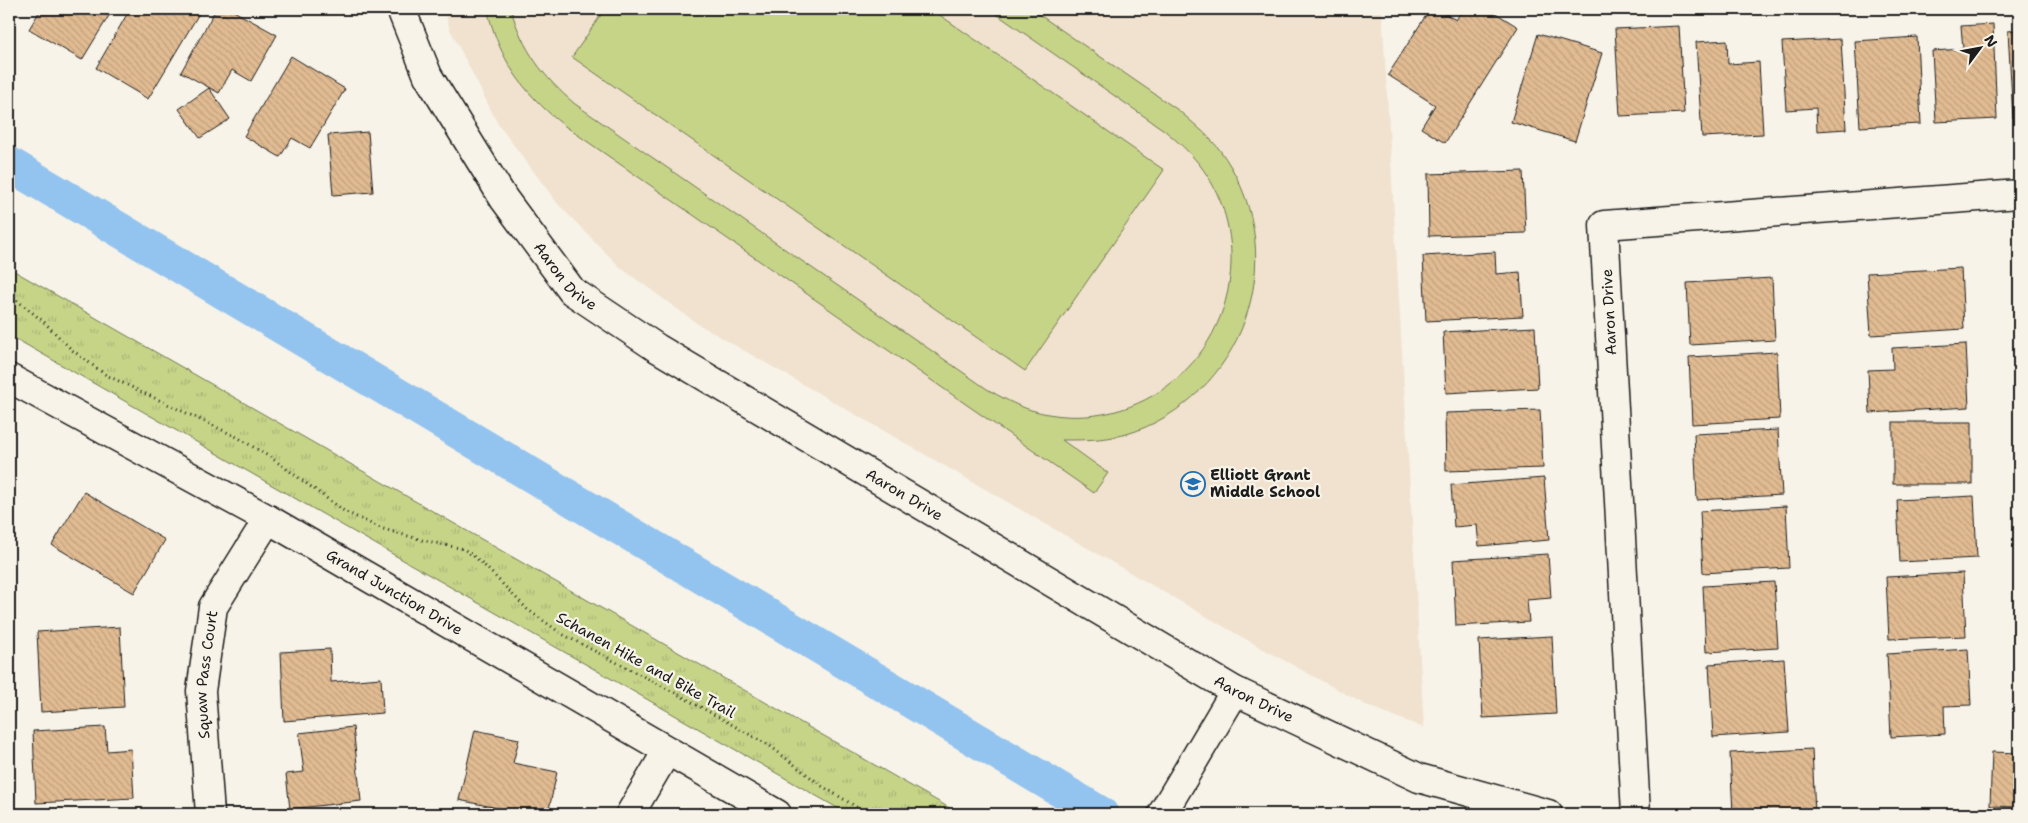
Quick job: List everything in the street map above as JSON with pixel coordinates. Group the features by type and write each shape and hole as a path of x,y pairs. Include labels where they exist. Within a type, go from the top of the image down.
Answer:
{"street":[{"name":"Aaron Drive","path":"401,9 428,76 504,199 572,291 657,348 1235,691 1420,778 1548,814"},
{"name":"Aaron Drive","path":"1636,814 1604,224 2019,194"},
{"name":"Grand Junction Drive","path":"9,378 268,520 777,814"},
{"name":"Squaw Pass Court","path":"210,814 201,691 213,606 268,520"},
{"path":"1162,814 1235,691"},
{"path":"630,814 666,751"}],"path":[{"name":"Schanen Hike and Bike Trail","path":"9,294 44,322 72,350 106,375 237,437 273,459 344,511 380,528 464,549 481,562 527,609 562,634 681,696 770,746 822,786 868,814"}],"shaded area":[{"name":"Elliott Grant Middle School","path":"444,9 1382,9 1424,728 1364,704 1256,645 698,324 621,268 558,204 498,124 450,29"}],"green space":[{"path":"487,9 511,9 521,37 536,62 553,84 575,104 987,389 1031,410 1068,416 1104,414 1137,403 1167,386 1193,362 1213,334 1226,300 1231,263 1230,236 1224,210 1213,186 1199,164 1182,146 1164,130 989,9 1031,9 1178,110 1219,149 1241,187 1253,228 1255,270 1248,311 1232,349 1207,383 1175,411 1127,434 1099,439 1062,440 1108,473 1094,493 562,124 535,99 514,73 498,44"},
{"path":"605,9 931,9 1164,170 1025,371 572,57"},
{"path":"9,268 960,814 848,814 9,335"}],"building":[{"path":"41,9 113,9 82,60 29,29"},
{"path":"130,9 201,10 148,99 96,68"},
{"path":"216,9 230,9 277,35 251,81 232,70 219,93 181,72"},
{"path":"1430,9 1437,9 1456,20 1463,9 1489,9 1518,27 1445,143 1421,128 1435,105 1388,75"},
{"path":"1993,24 1997,119 1936,122 1932,51 1963,49 1961,26"},
{"path":"1679,26 1684,113 1620,116 1615,29"},
{"path":"2019,30 2019,118 2013,118 2008,31"},
{"path":"1538,34 1602,53 1575,141 1511,122"},
{"path":"1917,37 1921,124 1860,127 1855,41"},
{"path":"1841,39 1846,129 1817,131 1816,108 1786,110 1782,42"},
{"path":"1727,40 1728,64 1759,62 1763,134 1702,137 1696,42"},
{"path":"291,56 345,89 310,148 292,138 280,157 244,136"},
{"path":"209,88 230,119 200,138 179,109"},
{"path":"368,132 373,192 333,195 328,135"},
{"path":"1523,171 1526,233 1429,236 1428,174"},
{"path":"1495,252 1496,274 1520,272 1523,316 1426,321 1423,256"},
{"path":"1961,268 1964,329 1871,335 1867,273"},
{"path":"1772,278 1775,340 1690,345 1687,283"},
{"path":"1535,327 1538,388 1446,393 1443,332"},
{"path":"1966,344 1969,407 1870,413 1868,370 1893,369 1892,348"},
{"path":"1777,352 1780,419 1692,424 1689,357"},
{"path":"1540,410 1543,468 1446,471 1445,413"},
{"path":"1893,422 1972,422 1972,484 1893,484"},
{"path":"1778,430 1782,495 1697,500 1694,434"},
{"path":"1544,478 1549,540 1479,546 1477,525 1454,527 1451,485"},
{"path":"84,492 165,540 134,593 52,545"},
{"path":"1974,496 1977,558 1900,562 1897,500"},
{"path":"1786,506 1789,568 1703,573 1700,511"},
{"path":"1548,554 1551,598 1527,600 1529,622 1456,626 1453,560"},
{"path":"1963,573 1966,636 1889,639 1886,577"},
{"path":"1774,582 1778,648 1706,652 1703,586"},
{"path":"120,627 124,707 41,712 37,632"},
{"path":"1552,636 1556,714 1483,718 1479,640"},
{"path":"330,649 331,682 381,678 383,713 284,721 281,652"},
{"path":"1968,649 1971,705 1944,706 1945,734 1891,737 1887,654"},
{"path":"1784,659 1789,732 1713,737 1709,664"},
{"path":"105,727 107,751 131,749 134,798 36,803 33,731"},
{"path":"353,727 361,801 290,809 286,774 304,772 299,733"},
{"path":"475,730 519,739 513,763 557,772 548,814 526,814 459,800"},
{"path":"1812,749 1815,814 1733,814 1730,753"},
{"path":"1992,752 2019,753 2019,807 1990,806"},
{"path":"135,812 135,814 85,814"}],"waterway":[{"path":"9,164 1101,814"}],"place":[{"name":"Elliott Grant Middle School","path":"1193,484"}]}
